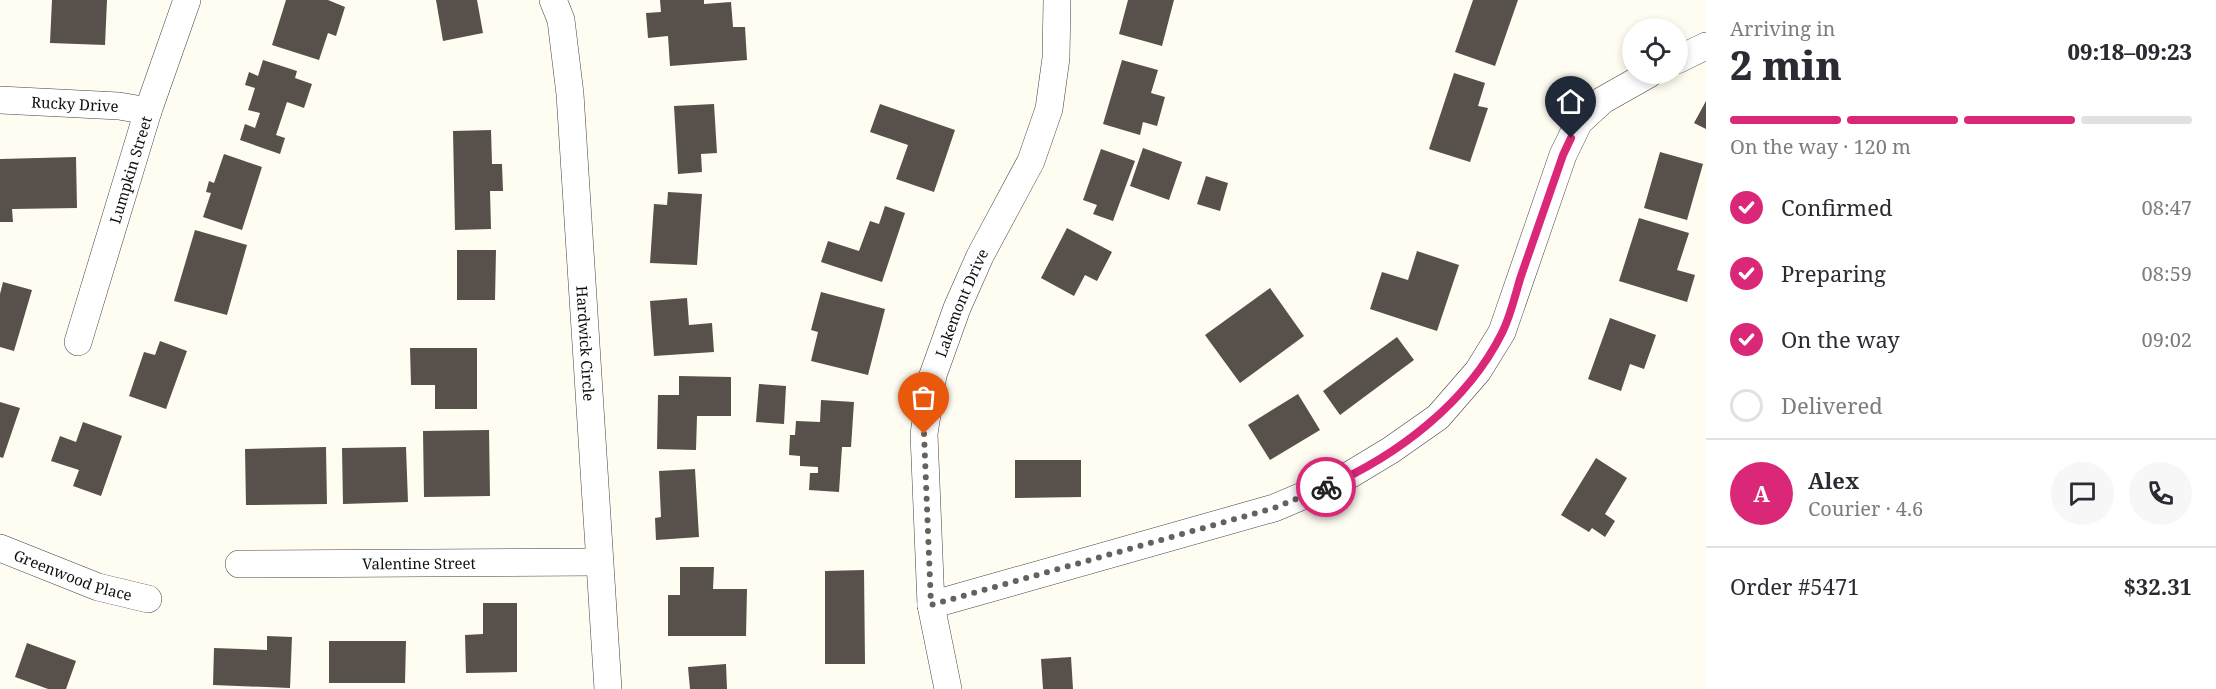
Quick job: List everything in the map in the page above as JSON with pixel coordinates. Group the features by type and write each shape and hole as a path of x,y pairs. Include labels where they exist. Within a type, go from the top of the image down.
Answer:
{"street":[{"name":"Lumpkin Street","path":"78,342 148,111 187,0"},
{"name":"Hardwick Circle","path":"553,0 561,20 570,94 608,689"},
{"name":"Lakemont Drive","path":"948,689 931,605 924,434 933,375 957,308 980,256 1031,161 1049,109 1056,58 1057,0"},
{"path":"1688,55 1706,46"},
{"path":"931,605 1274,508 1343,479 1391,450 1438,417 1478,371 1502,332 1563,155 1579,122 1603,100 1631,84"},
{"name":"Rucky Drive","path":"0,100 119,106 148,111"},
{"name":"Greenwood Place","path":"0,548 98,587 148,599"},
{"name":"Valentine Street","path":"238,564 599,562"}],"building":[{"path":"52,0 107,0 105,45 50,43"},
{"path":"286,0 328,0 345,7 336,36 328,33 319,60 272,45"},
{"path":"436,0 477,0 483,33 443,41"},
{"path":"660,0 704,0 704,4 731,2 733,27 745,27 747,60 670,66 668,36 648,38 646,13 661,12"},
{"path":"1128,0 1174,0 1162,46 1119,34"},
{"path":"1473,0 1518,0 1495,66 1455,52"},
{"path":"263,60 297,71 295,78 312,84 304,108 287,102 276,135 285,138 280,154 240,140 245,124 255,128 260,113 248,110 255,88 245,85 249,72 258,76"},
{"path":"1122,60 1158,70 1151,93 1165,97 1157,126 1143,122 1140,135 1103,124"},
{"path":"1454,73 1485,83 1478,106 1488,108 1470,162 1429,149"},
{"path":"1706,101 1706,129 1694,123"},
{"path":"714,104 717,153 701,154 702,172 678,174 674,106"},
{"path":"880,104 955,130 934,192 896,179 908,145 870,132"},
{"path":"491,130 492,164 502,164 503,191 490,191 491,229 455,230 453,131"},
{"path":"1143,148 1182,162 1169,200 1130,186"},
{"path":"1101,149 1135,161 1113,221 1093,214 1097,205 1083,200"},
{"path":"1660,152 1703,164 1687,220 1644,208"},
{"path":"224,154 262,167 242,230 203,217 211,193 206,192 209,181 214,183"},
{"path":"76,157 77,208 12,209 13,222 0,222 0,159"},
{"path":"1206,176 1228,183 1220,211 1197,204"},
{"path":"668,192 702,194 697,265 650,263 654,204 667,205"},
{"path":"885,206 905,213 882,282 821,262 828,241 859,251 870,221 879,224"},
{"path":"1639,218 1689,233 1677,270 1695,275 1687,302 1619,281"},
{"path":"1067,228 1112,252 1097,281 1085,275 1074,296 1041,278"},
{"path":"195,230 247,245 227,315 174,301"},
{"path":"457,250 496,250 495,300 457,300"},
{"path":"1417,251 1459,265 1437,331 1370,309 1382,272 1408,280"},
{"path":"3,282 32,290 14,351 0,347 0,294"},
{"path":"1270,288 1304,336 1240,383 1205,335"},
{"path":"821,292 885,309 868,375 811,361 818,332 811,330"},
{"path":"687,298 689,325 712,323 714,352 654,356 650,301"},
{"path":"1610,318 1656,335 1644,369 1630,364 1621,391 1588,379"},
{"path":"1397,337 1414,360 1340,415 1323,391"},
{"path":"160,341 187,351 166,409 129,396 144,352 155,355"},
{"path":"410,348 477,348 477,409 435,409 435,385 411,385"},
{"path":"679,376 731,377 731,416 697,416 696,450 657,449 658,395 679,395"},
{"path":"759,384 786,386 784,424 756,422"},
{"path":"1298,394 1320,430 1270,460 1248,425"},
{"path":"821,400 854,402 851,447 842,447 839,492 809,490 810,473 818,473 818,467 800,466 800,456 789,455 790,435 795,435 796,421 820,422"},
{"path":"0,402 20,408 3,458 0,457"},
{"path":"83,422 122,436 101,496 73,486 79,470 51,461 60,436 76,442"},
{"path":"489,430 490,496 424,497 423,431"},
{"path":"326,447 327,504 246,505 245,449"},
{"path":"406,447 408,502 343,504 342,448"},
{"path":"1596,458 1627,478 1605,514 1615,521 1605,537 1592,528 1589,532 1561,515"},
{"path":"1015,460 1081,460 1081,497 1015,498"},
{"path":"695,469 699,537 656,540 655,518 661,517 659,471"},
{"path":"680,567 714,567 713,589 747,589 746,636 668,636 668,595 680,595"},
{"path":"864,570 865,664 825,664 825,571"},
{"path":"483,603 517,603 517,672 466,673 465,635 483,634"},
{"path":"267,636 292,637 290,688 213,685 214,648 267,650"},
{"path":"329,641 406,641 405,683 329,683"},
{"path":"27,643 76,661 66,689 48,689 15,677"},
{"path":"1071,657 1073,689 1043,689 1041,659"},
{"path":"726,664 727,689 690,689 688,667"}],"way so far":[{"path":"924,434 931,605 1274,508 1326,487"}],"route":[{"path":"1326,487 1391,450 1438,417 1478,371 1502,332 1563,155 1571,138"}]}
